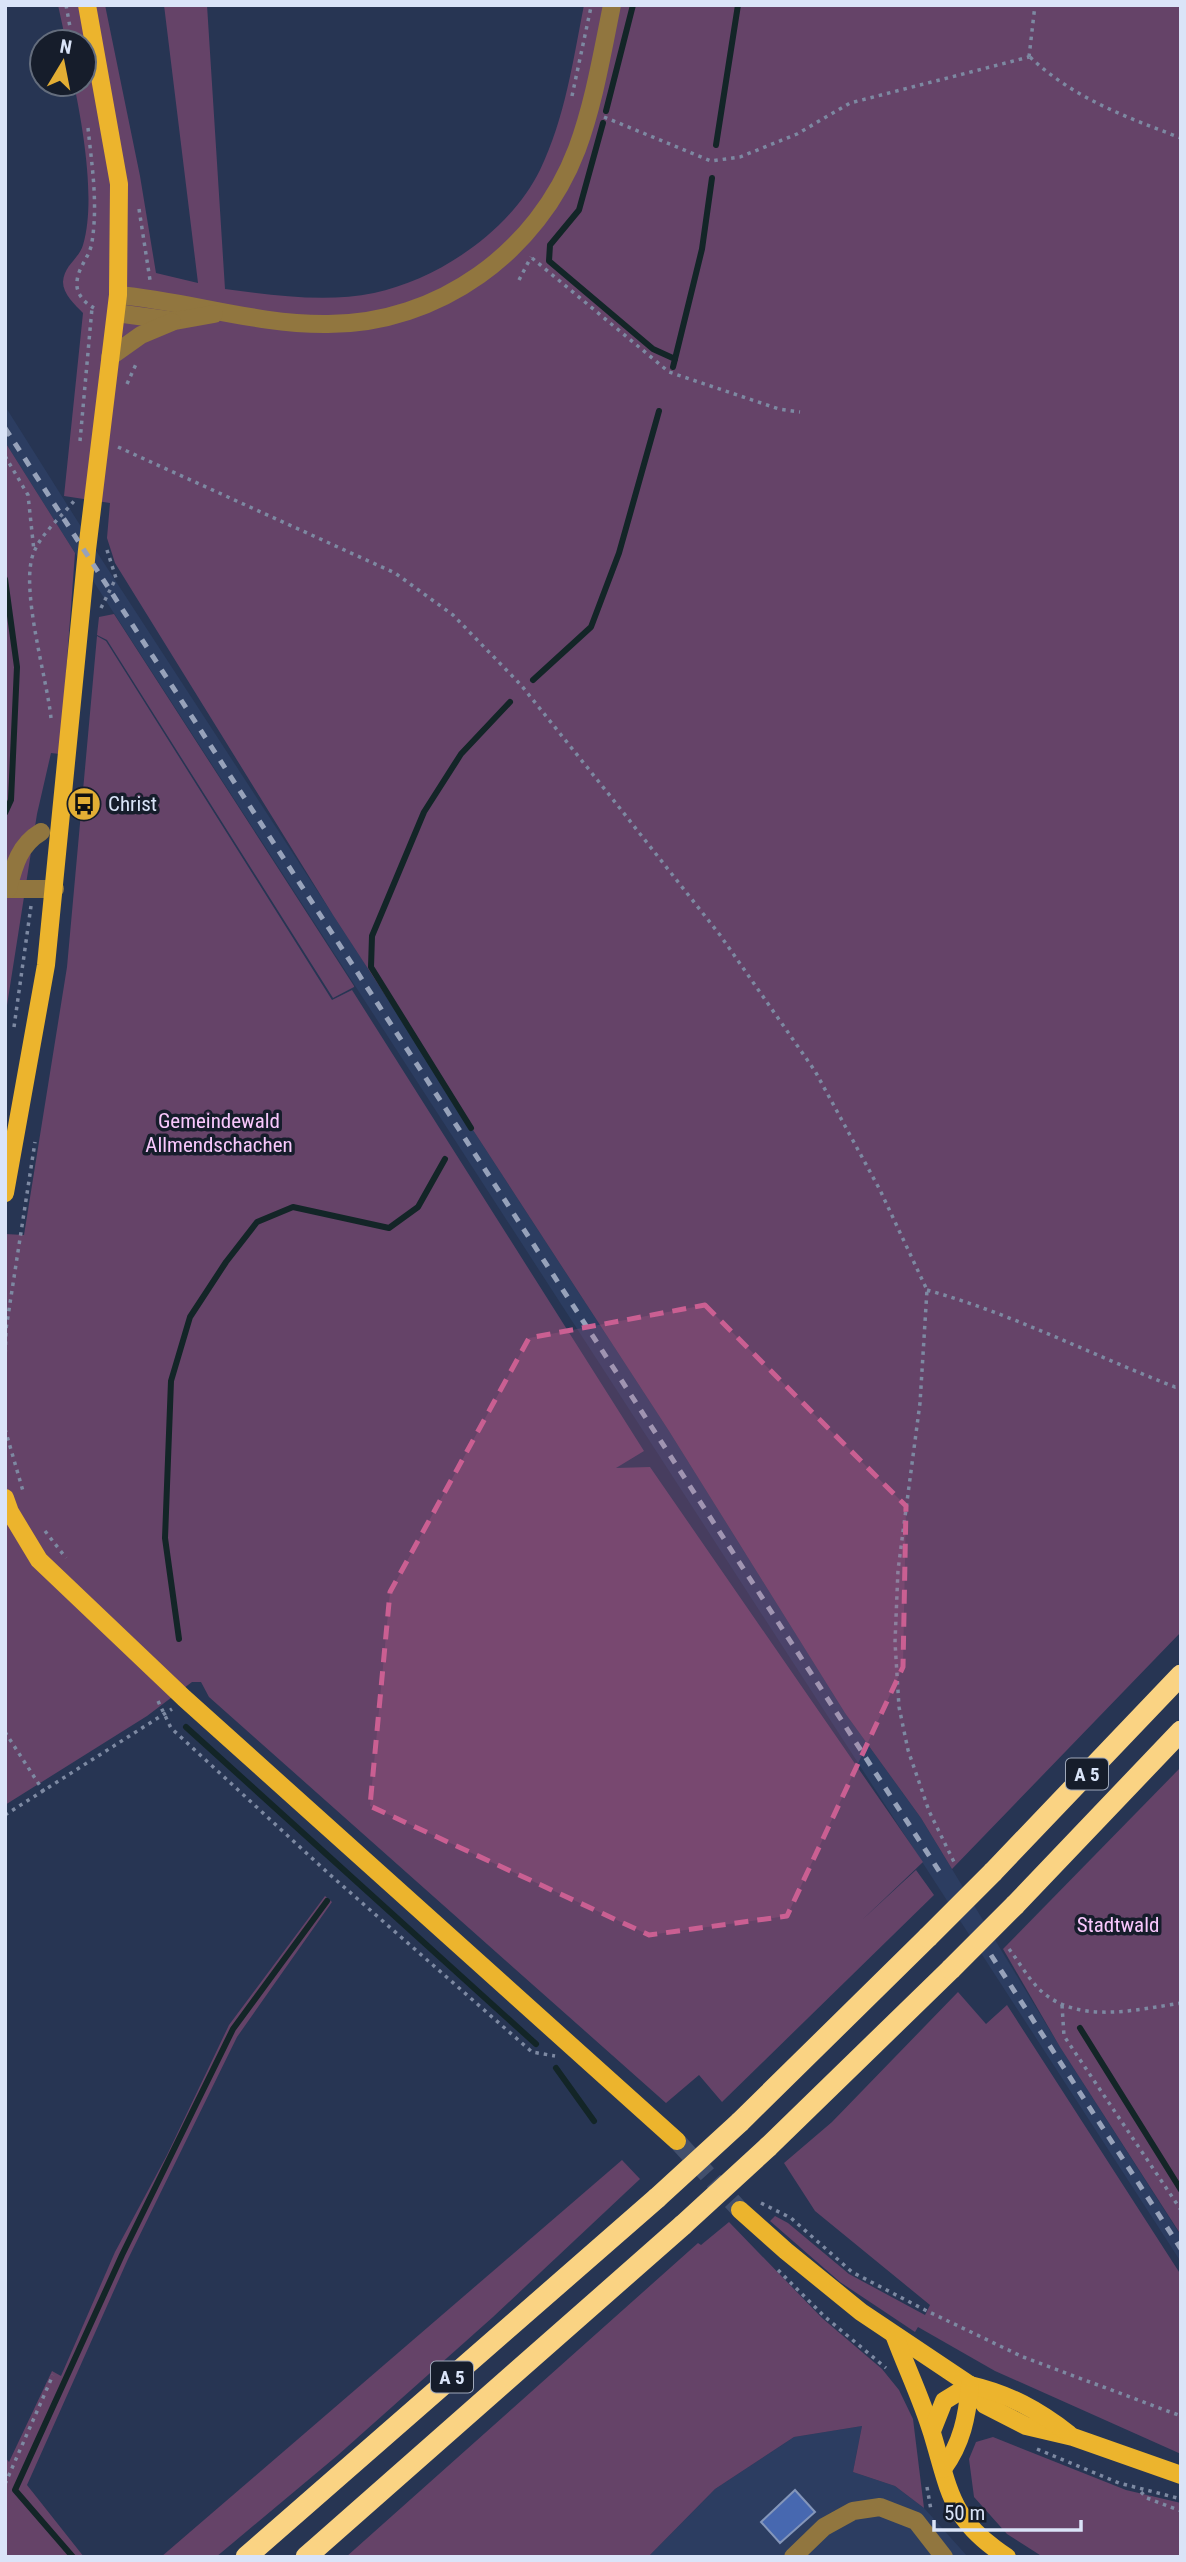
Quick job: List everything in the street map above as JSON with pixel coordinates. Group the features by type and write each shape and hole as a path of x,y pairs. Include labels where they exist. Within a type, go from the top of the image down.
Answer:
{"highway":[{"name":"A 5","path":"246,2557 657,2198 740,2122 993,1872 1181,1675"},
{"name":"A 5","path":"306,2557 768,2147 1015,1905 1181,1731"}],"main road":[{"path":"5,1193 34,1041 55,888 99,444 117,304 119,184 87,5"},
{"path":"5,1498 10,1512 39,1560 48,1569 194,1707 677,2141"},
{"path":"746,2204 813,2274 895,2337 970,2385 985,2405 1026,2427 1073,2437 1181,2475"},
{"path":"895,2337 932,2431 944,2481 957,2512 976,2535 1007,2557"},
{"path":"932,2431 944,2401 970,2385"},
{"path":"943,2469 956,2450 967,2415 970,2385"}],"street":[{"path":"117,304 172,301 224,313 327,324 355,322 400,313 457,292 487,271 540,217 576,151 589,110 611,5"},
{"path":"117,304 175,321"},
{"path":"110,357 141,335 175,321 224,313"},
{"path":"41,832 31,838 15,859 6,890 55,888"},
{"path":"793,2557 824,2527 853,2511 880,2507 916,2521 944,2557"}],"path":[{"path":"570,105 591,5"},
{"path":"1029,57 1035,5"},
{"path":"589,110 711,161 740,157 786,139 850,103 1029,57"},
{"path":"1029,57 1054,80 1100,106 1181,138"},
{"path":"80,443 92,308 80,297 76,285 79,270 92,246 95,212 88,127"},
{"path":"532,258 669,372 779,409 800,412"},
{"path":"99,444 116,446 140,456 395,573 453,615 521,685 720,935 816,1071 880,1190 927,1290 920,1403 898,1570 895,1642 899,1707 908,1750 929,1811 954,1862"},
{"path":"5,456 28,495 34,551 30,591 51,729"},
{"path":"34,551 75,500 75,492"},
{"path":"13,1037 33,889"},
{"path":"927,1290 977,1304 1123,1367 1175,1387 1181,1386"},
{"path":"5,1429 25,1498"},
{"path":"37,1520 69,1562"},
{"path":"5,1815 166,1716 171,1728 328,1873 532,2052 566,2058"},
{"path":"5,1732 44,1792"},
{"path":"1009,1949 1038,1989 1062,2005 1081,2011 1130,2011 1181,2003"},
{"path":"1062,2005 1064,2036 1181,2210"},
{"path":"746,2204 791,2218 852,2272 925,2310 1023,2357 1181,2416"},
{"path":"775,2267 824,2316 891,2373"},
{"path":"5,2484 53,2375"},
{"path":"1140,2490 1147,2498 1181,2511"}],"highlighted area":[{"path":"705,1305 906,1506 903,1667 787,1916 649,1935 370,1806 390,1592 529,1338"}],"shaded area":[{"path":"5,406 102,560 669,1431 845,1713 921,1818 1060,2047 1181,2236 1181,2262 75,553 5,442"},
{"path":"862,2426 853,2472 895,2486 924,2508 968,2557 648,2557 715,2489 794,2437"}],"green space":[{"path":"58,5 105,5 140,176 156,273 198,283 164,5 207,5 225,289 318,298 374,293 423,276 470,249 511,213 527,192 549,150 567,89 584,5 1181,5 1181,1632 952,1869 921,1818 845,1713 669,1431 333,915 115,563 107,538 110,503 64,496 83,313 67,295 63,282 66,271 83,245 87,228 88,187 76,98 98,98 98,28 63,28"},
{"path":"5,442 75,553 60,754 51,753 37,814 5,1018"},
{"path":"114,614 354,987 333,998 107,640 97,635 99,617"},
{"name":"Gemeindewald Allmendschachen","path":"97,636 106,641 332,1000 352,990 644,1451 616,1468 650,1467 923,1862 862,1920 916,1870 934,1895 722,2102 699,2075 666,2103 209,1697 201,1682 192,1682 147,1716 5,1805 5,1234 24,1235 67,967"},
{"name":"Stadtwald","path":"1181,1767 1181,2235 1060,2047 1003,1949"},
{"path":"325,1896 332,1902 237,2037 128,2259 27,2485 84,2557 5,2557 5,2457 9,2462 52,2371 61,2376 115,2252 167,2155 229,2025"},
{"path":"958,1992 986,2024 1007,2005 1181,2275 1181,2454 995,2371 918,2327 915,2332 840,2282 770,2221 775,2216 788,2223 849,2274 925,2315 930,2305 815,2211 784,2163 832,2122"},
{"path":"622,2160 640,2179 493,2317 338,2455 216,2557 161,2557"},
{"path":"729,2222 822,2318 882,2369 899,2390 913,2419 924,2508 895,2486 853,2472 862,2426 794,2437 715,2489 648,2557 346,2557 698,2243 701,2245"},
{"path":"993,2437 1126,2490 1181,2503 1181,2557 1043,2557 1007,2534 974,2497 969,2459 976,2442"}],"building":[{"path":"795,2490 815,2512 780,2543 761,2522"}],"waterway":[{"path":"606,111 633,5"},
{"path":"716,145 738,5"},
{"path":"603,123 579,210 550,245 549,261 653,349 675,359 673,367"},
{"path":"675,359 702,249 712,178"},
{"path":"533,680 591,627 619,553 659,411"},
{"path":"5,579 17,667 11,800 5,813"},
{"path":"471,1128 371,967 372,936 424,812 461,754 510,702"},
{"path":"179,1639 165,1538 171,1381 190,1317 226,1262 257,1222 293,1207 389,1228 418,1207 445,1159"},
{"path":"186,1727 536,2044"},
{"path":"73,2557 15,2490 122,2255 233,2029 327,1901"},
{"path":"1080,2028 1181,2190"},
{"path":"556,2068 594,2121"}],"tunnel":[{"path":"677,2141 740,2210"}],"railway":[{"path":"5,428 941,1874"},
{"path":"991,1955 1181,2249"}],"place":[{"name":"Christ","path":"84,804"}]}
